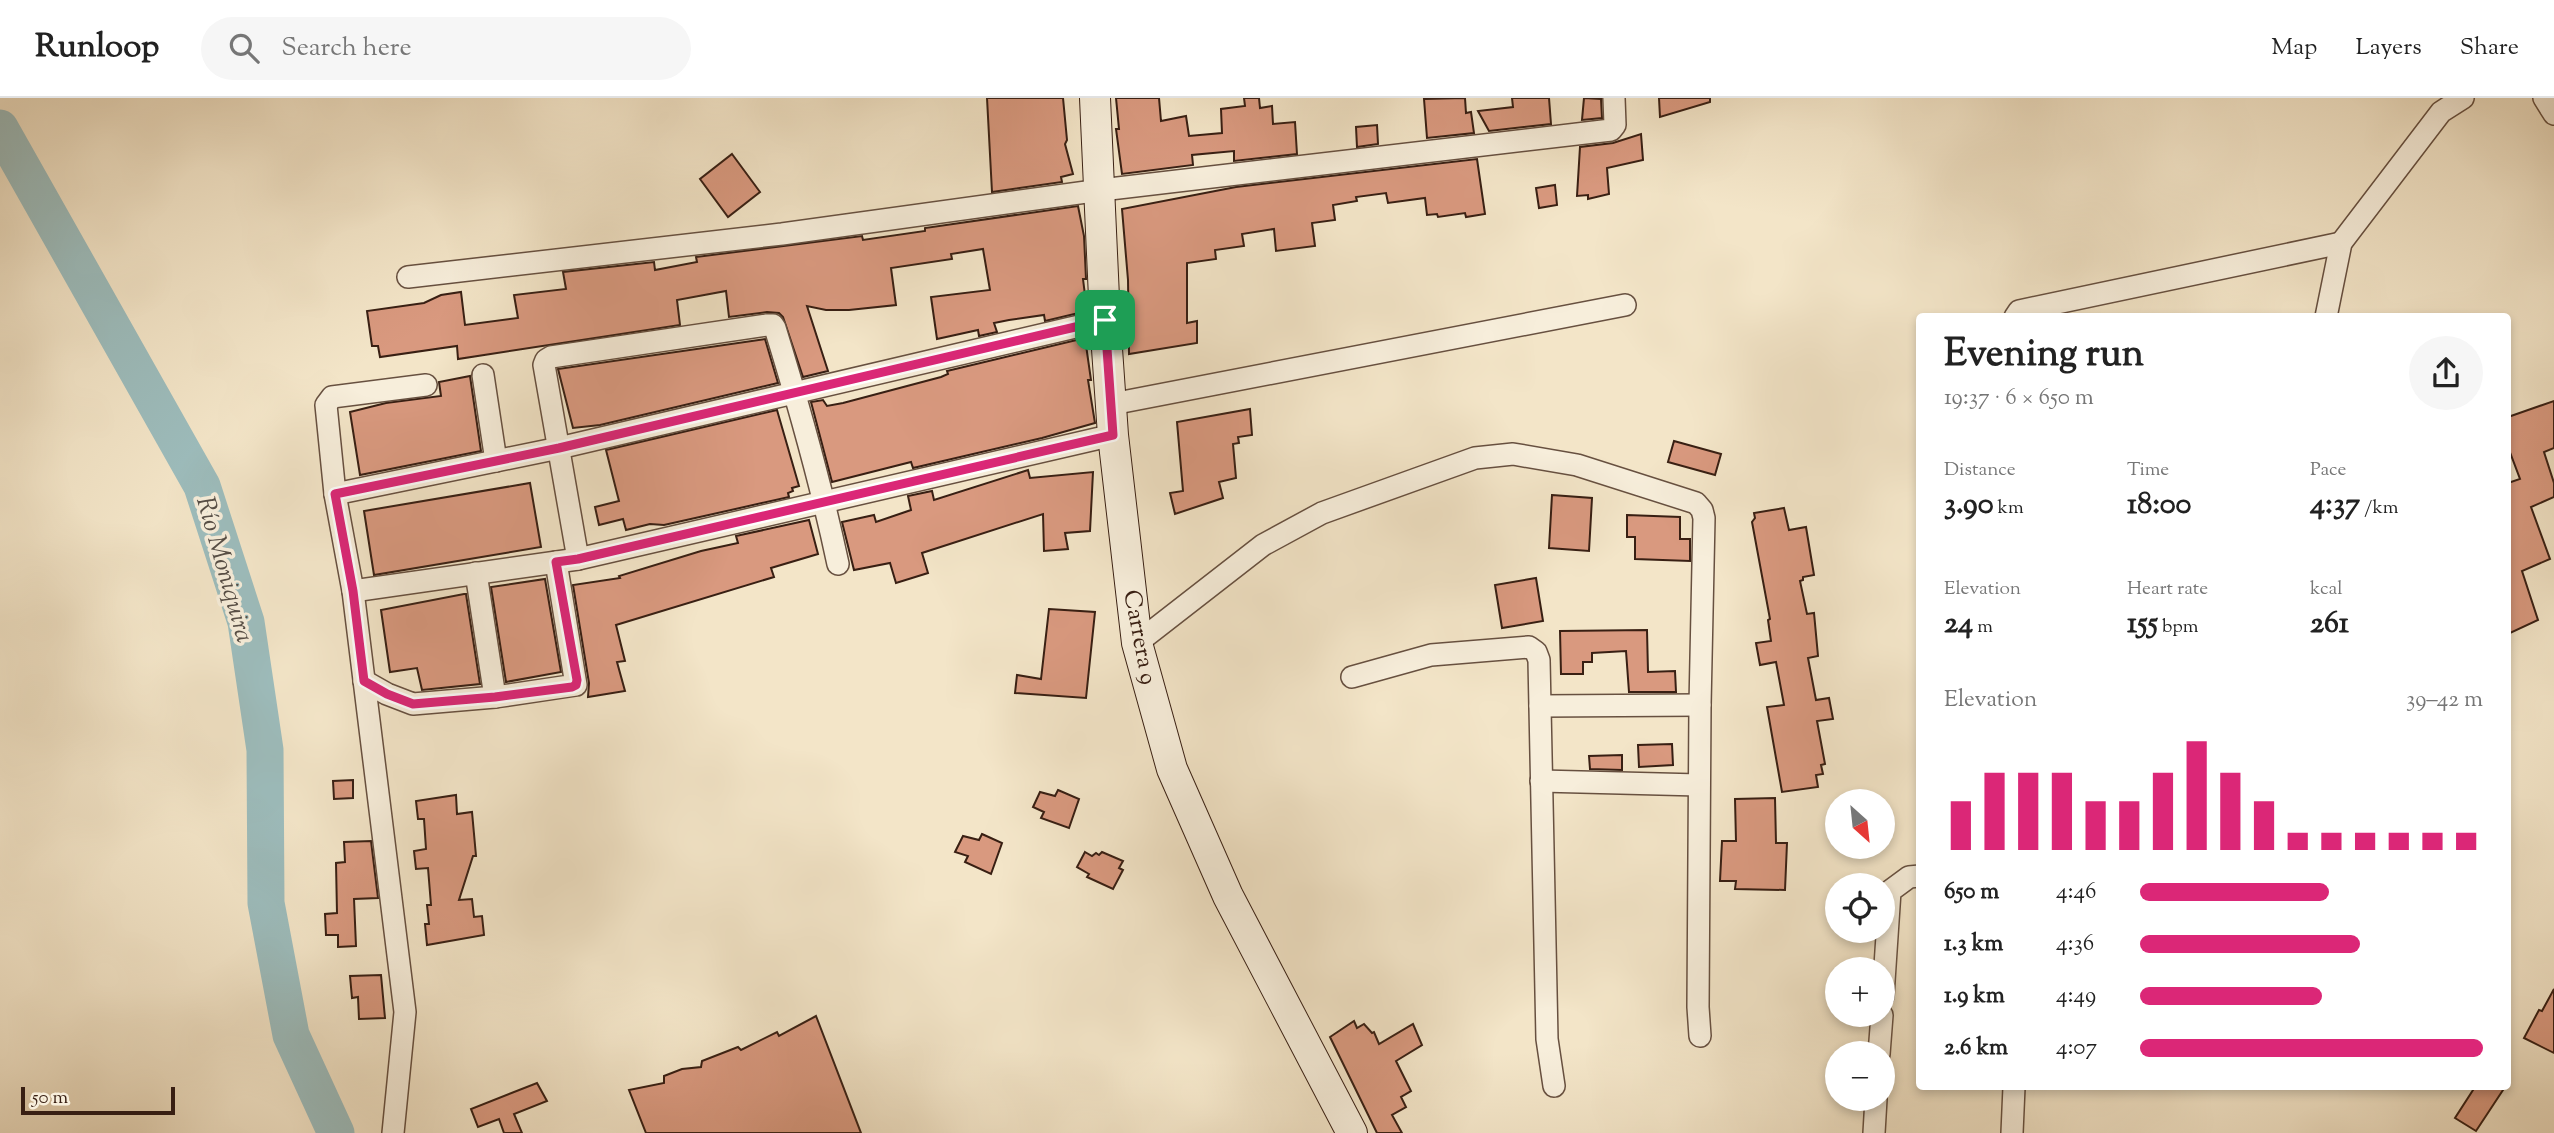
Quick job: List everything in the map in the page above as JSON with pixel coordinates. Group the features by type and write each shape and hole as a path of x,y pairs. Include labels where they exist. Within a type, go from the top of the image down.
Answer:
{"main road":[{"name":"Carrera 9","path":"1095,98 1113,435 1137,643 1171,769 1228,896 1352,1133"}],"street":[{"path":"408,277 782,234 1101,190 1611,131 1615,125 1614,98"},
{"path":"2327,313 2341,243 2441,112 2463,98"},
{"path":"2544,98 2554,114"},
{"path":"2018,313 2341,243"},
{"path":"1112,404 1625,305"},
{"path":"335,494 559,448 1105,320"},
{"path":"578,559 544,365 546,360 551,357 773,325 795,392 825,502 838,564"},
{"path":"483,375 496,461"},
{"path":"393,1133 405,1012 353,591 335,494 327,400 332,397 426,385"},
{"path":"353,591 578,559 1113,435"},
{"path":"1137,643 1263,545 1322,513 1475,458 1513,454 1577,465 1696,503 1704,518 1699,785 1700,1036"},
{"path":"364,681 413,704 495,697 576,685 556,562"},
{"path":"476,573 495,697"},
{"path":"1352,677 1432,655 1529,647 1536,652 1539,660 1547,1039 1554,1086"},
{"path":"1540,706 1700,705"},
{"path":"1541,781 1699,785"},
{"path":"1886,957 1890,891 1909,877 1916,876"},
{"path":"2012,1133 2014,1090"},
{"path":"1874,1133 1875,1111"}],"building":[{"path":"987,98 1063,98 1067,140 1065,144 1073,174 1061,177 1062,182 992,192"},
{"path":"1116,98 1159,98 1161,121 1186,116 1189,136 1222,133 1221,109 1245,106 1244,98 1259,98 1260,108 1272,106 1273,124 1295,122 1297,154 1234,161 1234,151 1192,155 1193,165 1122,174 1116,129 1119,129"},
{"path":"1465,98 1466,113 1471,112 1474,133 1427,138 1424,99"},
{"path":"1512,98 1549,98 1551,124 1489,131 1478,111 1513,107"},
{"path":"1584,98 1601,99 1602,118 1582,120"},
{"path":"1659,98 1710,98 1710,102 1660,117"},
{"path":"1377,125 1378,144 1357,147 1356,127"},
{"path":"1641,134 1643,160 1607,168 1609,194 1588,199 1588,195 1577,196 1580,147 1613,143"},
{"path":"732,154 760,192 728,217 700,179"},
{"path":"1477,159 1485,214 1466,217 1465,213 1438,217 1437,214 1427,215 1425,198 1388,203 1386,193 1356,197 1357,201 1333,205 1335,220 1312,223 1315,246 1276,251 1274,229 1242,234 1244,246 1215,250 1216,259 1187,263 1187,323 1197,321 1197,343 1129,354 1128,280 1122,209 1236,187"},
{"path":"1555,185 1557,205 1539,208 1536,188"},
{"path":"1078,206 1084,236 1086,279 1083,279 1087,311 1045,321 1044,315 1009,320 994,323 997,332 979,336 978,330 937,339 931,297 990,290 983,249 951,254 952,259 891,268 896,305 849,310 826,310 807,306 828,371 803,377 783,317 779,313 767,312 729,317 726,291 677,300 680,325 458,359 457,346 380,357 378,346 372,346 367,311 424,303 441,295 461,292 465,325 518,318 514,295 566,289 563,272 654,262 655,270 697,262 696,257 862,236 863,240 925,231 925,228"},
{"path":"1085,338 1095,423 913,468 911,462 832,482 811,402 823,400 827,406 843,403 941,377 948,374 947,371"},
{"path":"765,339 778,383 600,425 573,428 558,369"},
{"path":"470,376 481,451 360,475 350,412 386,403 441,396 439,382"},
{"path":"2554,401 2554,448 2544,452 2554,483 2554,497 2531,507 2550,559 2522,571 2538,620 2511,633 2511,482 2520,479 2511,455 2511,416"},
{"path":"1250,409 1252,435 1238,437 1239,443 1233,444 1236,478 1219,482 1223,498 1175,514 1170,493 1183,491 1177,422"},
{"path":"777,410 799,486 792,488 793,491 788,493 789,497 664,525 650,524 626,530 623,519 599,525 595,507 619,501 606,450"},
{"path":"1674,441 1721,454 1715,475 1668,462"},
{"path":"1028,470 1030,478 1093,472 1090,531 1065,533 1068,549 1044,551 1043,514 922,553 928,573 896,583 890,563 854,570 842,522 874,515 876,522 911,510 908,496 932,491 934,500"},
{"path":"530,483 541,547 374,575 364,511"},
{"path":"1552,495 1592,498 1589,551 1549,548"},
{"path":"1784,508 1789,530 1806,527 1814,575 1803,577 1800,581 1807,614 1814,613 1818,656 1808,658 1816,700 1829,698 1833,719 1817,721 1825,764 1821,765 1823,774 1816,775 1818,787 1782,792 1767,707 1784,705 1776,662 1760,665 1756,643 1771,641 1770,619 1752,522 1754,513"},
{"path":"1627,515 1680,517 1680,539 1690,539 1690,561 1635,559 1635,537 1627,537"},
{"path":"809,520 818,554 771,568 774,577 616,625 625,661 617,662 625,691 588,697 589,683 573,585 620,578 619,576 701,551 738,543 736,536"},
{"path":"1536,578 1543,621 1502,628 1495,585"},
{"path":"545,579 561,672 506,682 491,587"},
{"path":"466,594 480,684 422,690 417,668 390,672 381,610"},
{"path":"1049,609 1095,612 1086,698 1015,693 1017,675 1041,679"},
{"path":"1647,630 1648,672 1675,671 1676,692 1629,692 1626,651 1592,653 1592,662 1583,662 1583,674 1561,674 1560,631"},
{"path":"1672,744 1673,765 1639,767 1638,745"},
{"path":"1622,755 1622,770 1590,769 1589,756"},
{"path":"353,780 353,798 334,799 333,781"},
{"path":"1058,790 1079,799 1069,828 1041,818 1044,812 1033,807 1040,792 1055,796"},
{"path":"456,795 457,814 472,812 476,856 473,856 459,900 472,899 474,917 482,916 484,935 427,945 425,924 429,924 427,905 431,905 428,868 416,869 414,851 426,849 424,819 418,819 416,801"},
{"path":"1775,798 1776,843 1787,843 1785,890 1735,889 1736,881 1720,881 1722,841 1736,841 1735,799"},
{"path":"982,834 1002,843 991,874 965,862 968,856 955,852 963,836 979,840"},
{"path":"371,841 378,898 354,899 356,946 338,947 338,935 326,935 325,914 337,913 336,863 345,862 344,842"},
{"path":"1085,852 1092,856 1102,852 1123,861 1119,868 1123,870 1113,889 1087,877 1089,874 1077,867"},
{"path":"381,975 385,1018 359,1019 358,997 352,998 350,976"},
{"path":"2554,989 2554,1053 2524,1038"},
{"path":"816,1016 861,1133 646,1133 629,1090 664,1083 664,1076 682,1069 701,1067 702,1061 738,1047 741,1050 777,1032 779,1036"},
{"path":"1354,1021 1357,1028 1364,1024 1374,1032 1379,1044 1413,1024 1422,1045 1396,1061 1411,1091 1401,1097 1406,1107 1392,1115 1402,1133 1377,1133 1330,1037"},
{"path":"537,1083 547,1101 514,1114 522,1133 504,1133 499,1119 478,1127 471,1109"},
{"path":"2473,1090 2503,1090 2476,1131 2455,1118"}],"waterway":[{"name":"Río Moniquira","path":"0,128 202,486 246,622 265,750 266,903 291,1035 336,1133"}],"route":[{"path":"1105,320 1113,435 556,562 577,680 572,687 413,704 364,681 353,591 335,494 559,448 1105,320"}]}
